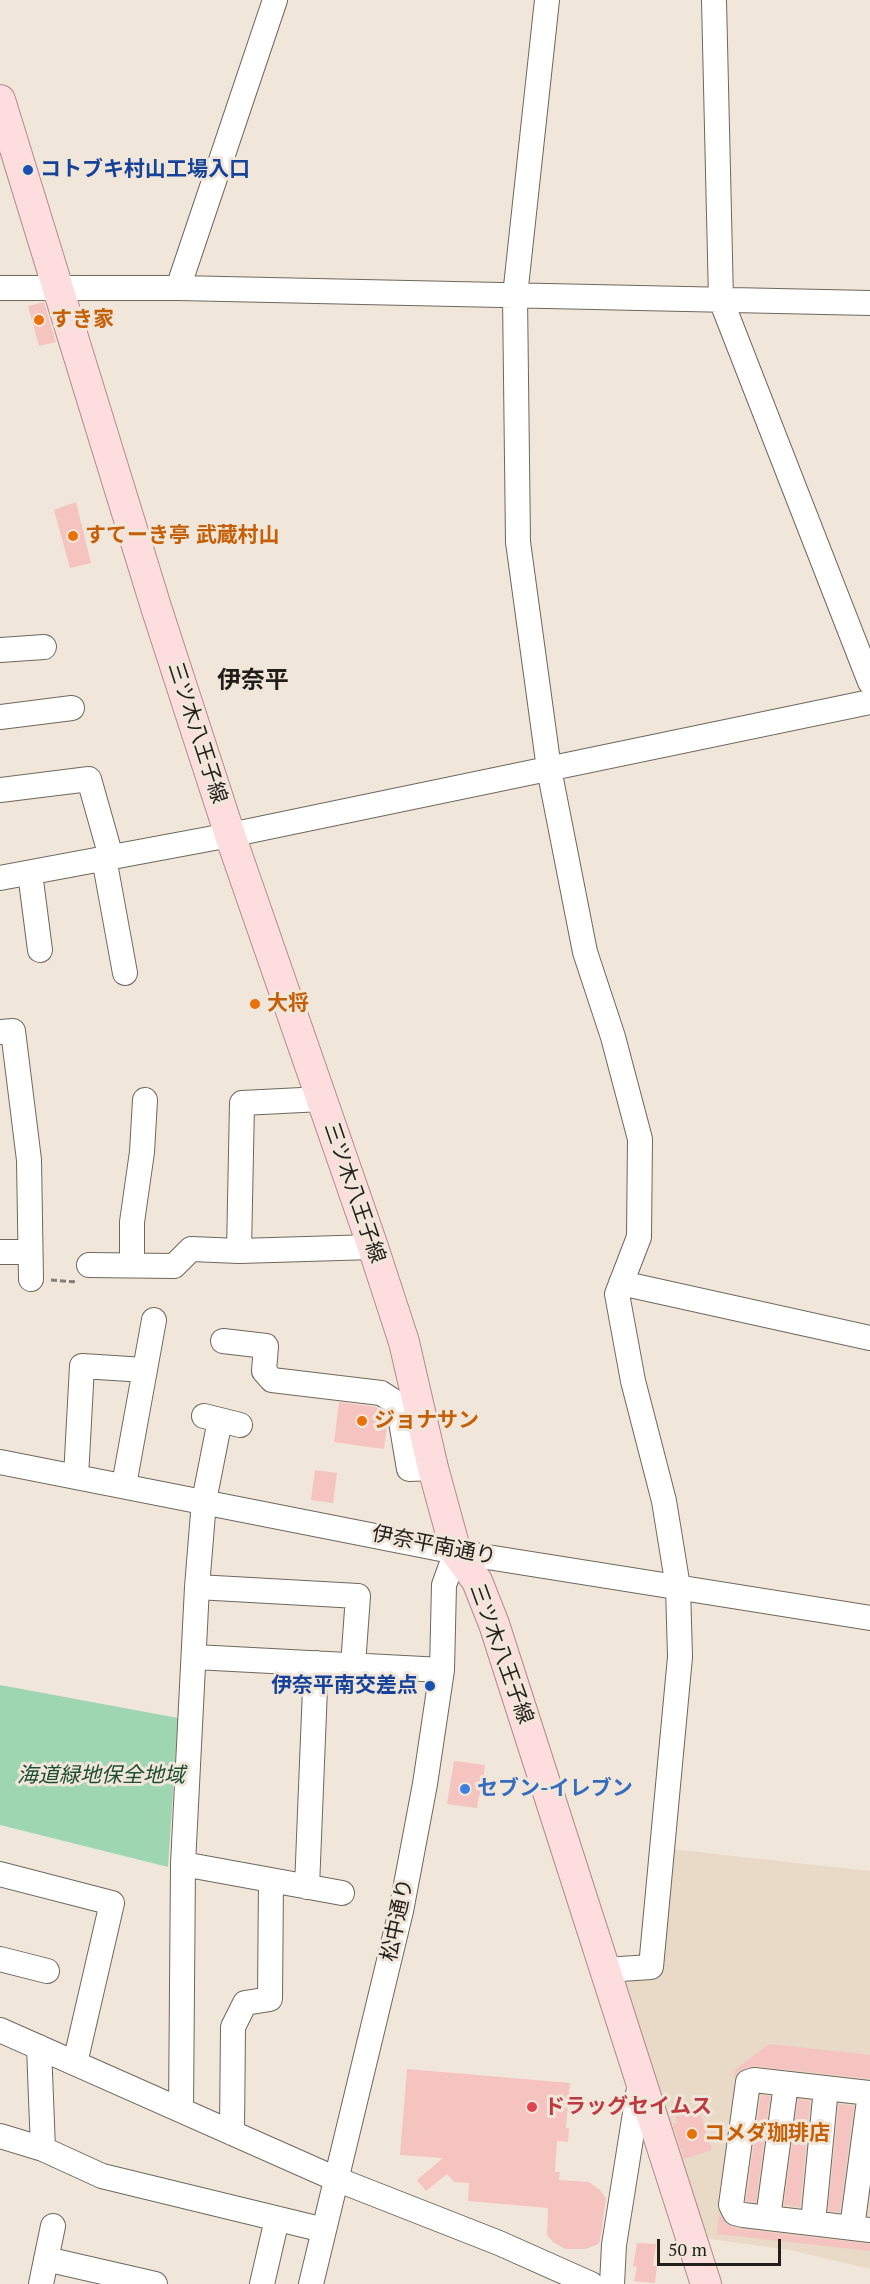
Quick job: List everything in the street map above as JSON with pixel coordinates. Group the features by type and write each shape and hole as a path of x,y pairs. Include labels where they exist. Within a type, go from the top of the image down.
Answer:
{"main road":[{"name":"三ツ木八王子線","path":"0,100 156,607 230,835 404,1342 433,1468 456,1552 477,1581 494,1624 706,2284"}],"street":[{"path":"178,288 275,0"},
{"path":"547,0 515,296 518,542 549,769 585,952 614,1037 640,1139 639,1236 618,1294 633,1381 664,1501 678,1587 680,1656 651,1966 605,1970"},
{"path":"714,0 721,300 870,682"},
{"path":"0,288 57,286 178,288 870,303"},
{"path":"0,650 44,647"},
{"path":"0,878 230,835 870,702"},
{"path":"0,717 72,708"},
{"path":"0,790 89,779 107,858 125,973"},
{"path":"30,873 40,950"},
{"path":"0,1032 13,1030 29,1160 31,1278"},
{"path":"132,1265 132,1222 142,1152 143,1100"},
{"path":"238,1251 242,1103 322,1100"},
{"path":"89,1264 174,1266 191,1249 238,1251 373,1247"},
{"path":"0,1252 30,1252"},
{"path":"621,1283 870,1338"},
{"path":"124,1485 154,1320"},
{"path":"223,1341 266,1346 264,1371 272,1380 381,1393 398,1404 409,1469 433,1468"},
{"path":"76,1478 82,1366 145,1370"},
{"path":"181,2110 183,1864 197,1587 204,1501 221,1421"},
{"name":"伊奈平南通り","path":"0,1462 456,1552 870,1618"},
{"name":"松中通り","path":"311,2284 401,1911 425,1784 442,1670 444,1585 456,1552"},
{"path":"197,1587 358,1596 353,1665"},
{"path":"195,1657 442,1670"},
{"path":"307,1887 316,1663"},
{"path":"183,1864 342,1893"},
{"path":"0,1875 112,1903 75,2063"},
{"path":"232,2133 233,2027 245,2003 270,2000 271,1880"},
{"path":"0,1959 46,1971"},
{"path":"0,2030 336,2179 499,2243 591,2284"},
{"path":"39,2047 43,2149"},
{"path":"754,2080 826,2088 870,2093 861,2229 735,2213 731,2205 748,2082 754,2080"},
{"path":"612,2284 614,2245 640,2082"},
{"path":"768,2218 786,2084"},
{"path":"813,2223 826,2088"},
{"path":"0,2136 43,2149 102,2176 324,2230"},
{"path":"262,2284 277,2219"},
{"path":"41,2284 53,2226"},
{"path":"46,2259 155,2284"}],"path":[{"path":"31,1278 88,1282 89,1264"}],"shaded area":[{"path":"671,1849 870,1871 870,2269 790,2250 703,2238 621,1977 656,1975"}],"green space":[{"name":"海道緑地保全地域","path":"0,1685 178,1718 168,1867 0,1825"}],"building":[{"path":"44,302 56,342 39,346 28,306"},
{"name":"すてーき亭 武蔵村山","path":"76,502 91,563 70,568 54,510"},
{"name":"ジョナサン","path":"339,1402 376,1407 385,1413 387,1426 384,1449 334,1442"},
{"path":"315,1470 337,1473 333,1503 311,1500"},
{"path":"454,1761 485,1765 477,1808 447,1804"},
{"path":"769,2044 870,2055 870,2079 755,2066 743,2069 734,2079 735,2070"},
{"path":"407,2069 570,2083 566,2128 569,2128 568,2142 557,2141 555,2172 560,2172 559,2180 589,2182 606,2198 598,2244 586,2249 565,2249 553,2242 547,2235 548,2208 468,2201 469,2183 454,2182 447,2174 426,2191 417,2180 443,2158 400,2155"},
{"path":"761,2095 770,2096 756,2202 746,2201"},
{"path":"798,2099 810,2101 800,2207 784,2205"},
{"path":"839,2104 854,2106 840,2212 828,2211"},
{"path":"698,2106 712,2150 684,2159 673,2124 677,2123 675,2112"},
{"path":"719,2214 726,2224 740,2229 870,2244 870,2251 717,2234"},
{"path":"637,2243 656,2244 653,2266 657,2266 655,2283 634,2281 637,2267 633,2266"}],"place":[{"name":"コトブキ村山工場入口","path":"28,170"},
{"name":"すき家","path":"39,320"},
{"name":"すてーき亭 武蔵村山","path":"73,536"},
{"name":"大将","path":"255,1004"},
{"name":"ジョナサン","path":"362,1421"},
{"name":"伊奈平南交差点","path":"430,1686"},
{"name":"セブン-イレブン","path":"465,1789"},
{"name":"ドラッグセイムス","path":"532,2107"},
{"name":"コメダ珈琲店","path":"692,2134"}],"district":[{"name":"伊奈平","path":"253,681"}]}
